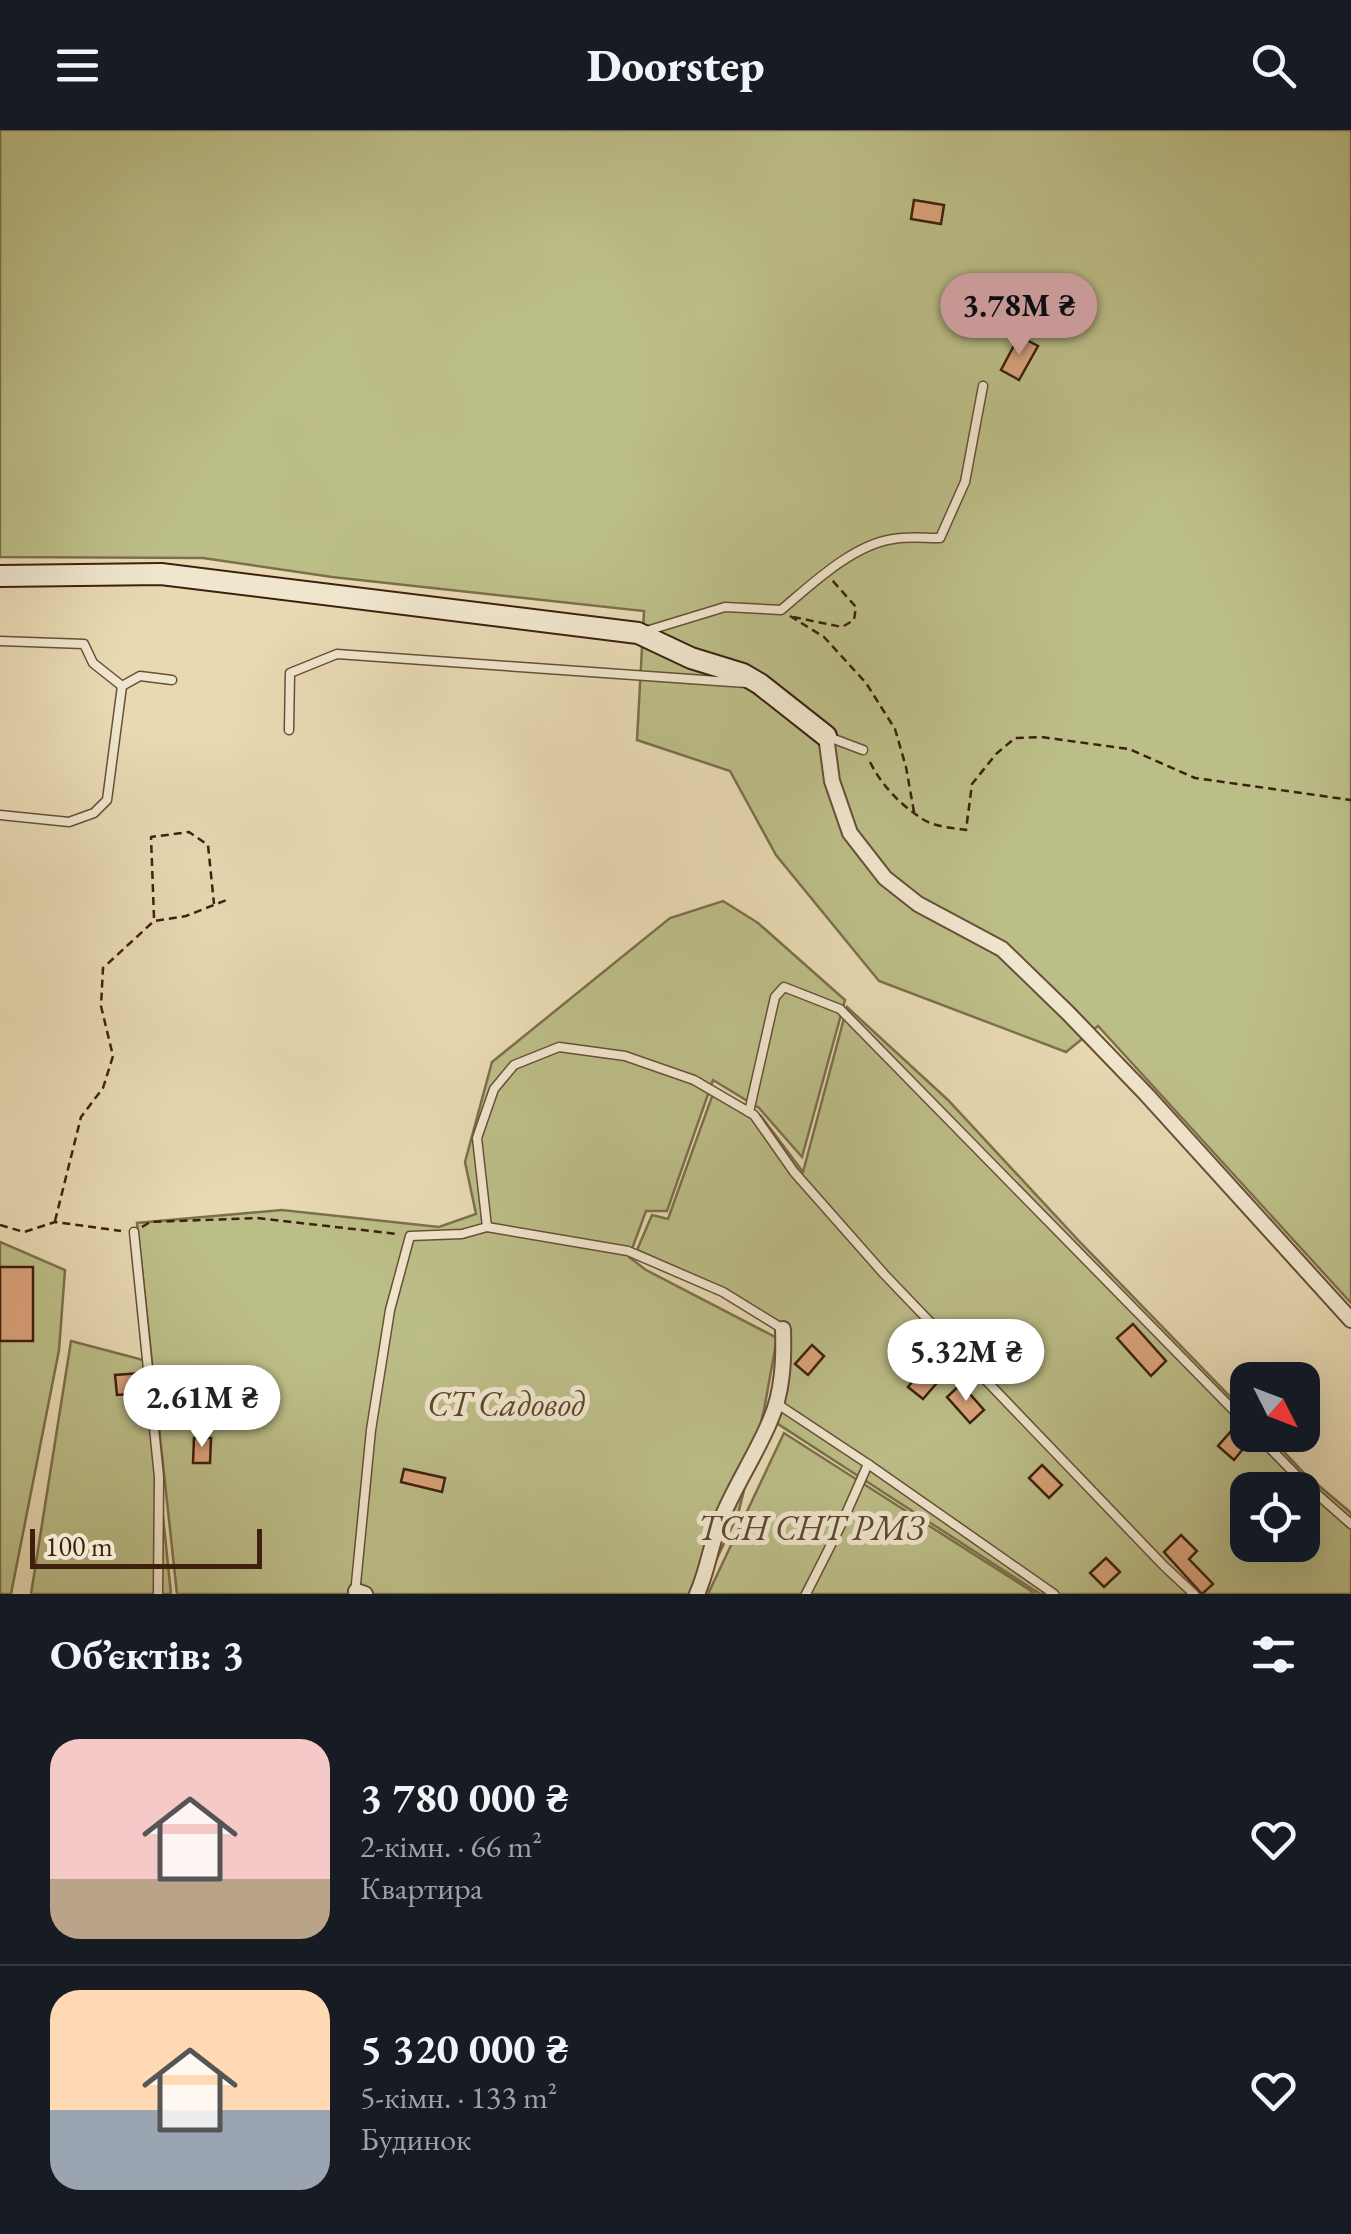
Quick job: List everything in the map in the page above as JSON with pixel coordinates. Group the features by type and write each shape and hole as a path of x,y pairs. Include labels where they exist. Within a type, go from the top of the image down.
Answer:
{"street":[{"path":"0,576 161,574 638,634 691,658 743,674 826,736 832,781 850,832 885,878 918,904 1002,950 1146,1094 1351,1320"},
{"path":"697,1594 719,1526 772,1418 784,1356 782,1328"}],"lane":[{"path":"638,634 724,607 781,610 856,552 890,539 940,538 966,482 983,386"},
{"path":"0,642 84,644 93,663 122,686"},
{"path":"289,730 290,673 337,654 760,684"},
{"path":"122,686 140,676 172,680"},
{"path":"0,814 70,822 94,814 107,800 122,686"},
{"path":"826,736 864,750"},
{"path":"749,1112 775,997 784,987 840,1009 1230,1407"},
{"path":"487,1227 477,1138 494,1088 514,1066 559,1047 625,1056 694,1080 754,1116 794,1172 884,1274 1194,1594"},
{"path":"359,1593 371,1430 390,1310 410,1236 462,1234 487,1227 628,1250 724,1292 782,1328"},
{"path":"134,1232 158,1476 158,1594"},
{"path":"776,1404 868,1464 1042,1590 1054,1594"},
{"path":"1274,1452 1351,1524"},
{"path":"806,1594 868,1464"}],"path":[{"path":"792,617 842,627 854,620 856,606 826,573"},
{"path":"781,610 824,638 866,683 894,729 914,812"},
{"path":"864,750 880,781 928,823 966,830 972,784 1014,738 1041,737 1129,749 1195,778 1351,800"},
{"path":"154,921 151,837 190,832 208,845 214,905"},
{"path":"55,1222 81,1117 102,1088 113,1056 102,1006 103,968 154,921 186,916 229,899"},
{"path":"0,1224 24,1232 55,1222 134,1232 150,1222 258,1218 410,1236"}],"green space":[{"path":"0,130 1351,130 1351,1303 1098,1026 1066,1052 879,981 776,855 730,771 637,740 644,611 332,577 203,558 0,557"},
{"name":"СТ Садовод","path":"723,901 758,923 845,1000 802,1157 759,1108 713,1080 667,1211 646,1211 629,1257 646,1270 777,1338 738,1514 700,1594 177,1594 137,1223 282,1210 439,1227 476,1214 465,1162 492,1062 670,918"},
{"path":"847,1007 948,1100 1230,1396 1230,1452 1284,1452 1303,1472 1230,1472 1230,1562 1320,1562 1320,1487 1351,1513 1351,1594 1040,1594 775,1422 785,1328 705,1280 637,1250 652,1215 668,1219 715,1088 761,1116 803,1172"},
{"path":"0,1242 65,1270 59,1350 11,1594 0,1594"},
{"path":"71,1341 147,1361 171,1594 31,1594"},
{"name":"ТСН СНТ РМЗ","path":"784,1433 1028,1589 1035,1594 708,1594"}],"building":[{"path":"914,200 944,205 941,224 911,219"},
{"path":"1019,336 1038,346 1019,380 1001,370"},
{"path":"0,1267 33,1267 33,1341 0,1341"},
{"path":"1133,1324 1166,1361 1151,1376 1117,1338"},
{"path":"812,1345 824,1356 808,1375 795,1364"},
{"path":"921,1371 936,1384 923,1399 908,1387"},
{"path":"141,1373 143,1393 117,1395 115,1375"},
{"path":"961,1384 984,1410 970,1423 947,1397"},
{"path":"1230,1432 1230,1452 1240,1452 1234,1460 1218,1446"},
{"path":"194,1438 211,1438 210,1463 193,1463"},
{"path":"1042,1465 1062,1485 1049,1498 1029,1478"},
{"path":"404,1469 445,1478 442,1492 401,1482"},
{"path":"1181,1535 1197,1551 1189,1559 1213,1584 1202,1594 1164,1552"},
{"path":"1106,1558 1120,1572 1104,1587 1090,1573"}]}
